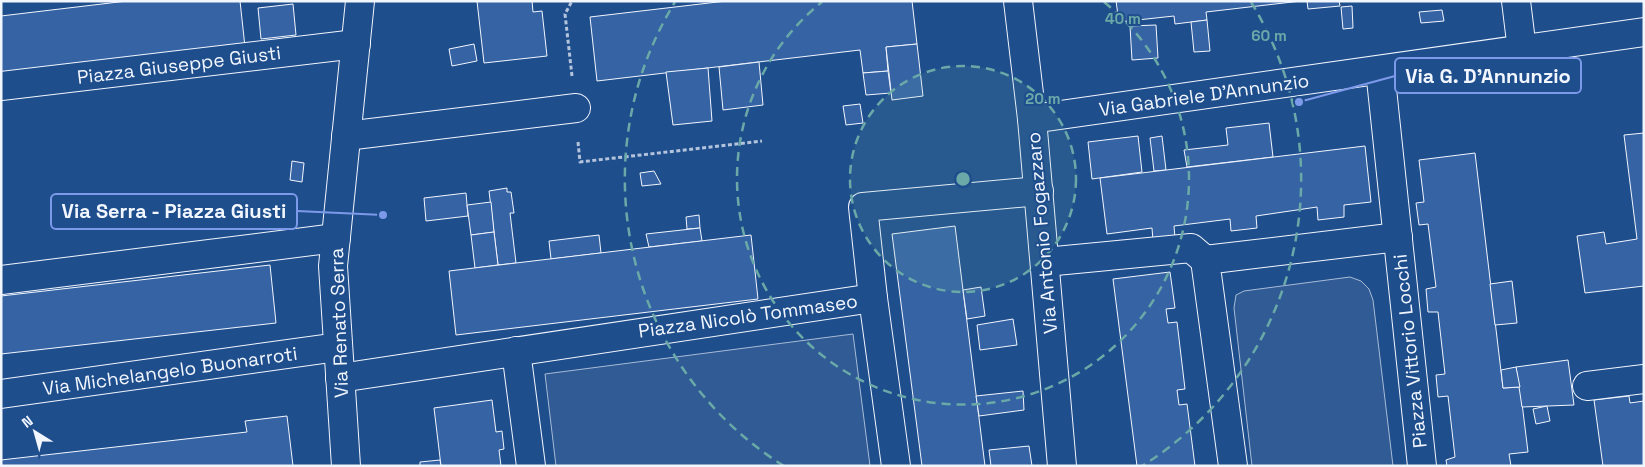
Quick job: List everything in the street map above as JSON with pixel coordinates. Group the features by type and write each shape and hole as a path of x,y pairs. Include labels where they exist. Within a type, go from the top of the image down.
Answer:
{"street":[{"name":"Via Renato Serra","path":"346,466 333,266 360,1"},
{"name":"Via Antonio Fogazzaro","path":"1018,1 1039,191 1062,466"},
{"path":"1516,1 1522,50"},
{"name":"Via Gabriele D'Annunzio","path":"1032,119 1644,32"},
{"name":"Piazza Giuseppe Giusti","path":"1,86 356,44"},
{"name":"Piazza Vittorio Locchi","path":"1380,70 1422,466"},
{"path":"346,136 576,108"},
{"path":"873,298 862,207 1039,191"},
{"name":"Piazza Vittorio Locchi","path":"1205,260 1398,237"},
{"path":"1,280 336,238"},
{"path":"1045,262 1191,248 1205,260 1233,466"},
{"name":"Piazza Nicolò Tommaseo","path":"340,378 873,298 896,466"},
{"name":"Via Michelangelo Buonarroti","path":"1,394 338,347"},
{"path":"516,351 531,466"},
{"path":"1587,386 1644,380"}],"path":[{"path":"572,1 565,14 580,162 762,142"}],"shaded area":[{"path":"1350,277 1361,281 1369,289 1373,300 1393,466 1252,466 1234,308 1236,295 1244,291"},
{"path":"853,334 870,466 556,466 545,374"}],"building":[{"path":"127,1 240,1 245,47 1,75 1,16"},
{"path":"477,1 532,1 533,12 542,11 547,56 484,63"},
{"path":"726,1 912,1 917,44 886,47 888,71 863,73 860,50 597,81 590,17"},
{"path":"1116,1 1301,1 1206,12 1207,20 1175,24 1174,16 1119,22"},
{"path":"1307,1 1339,1 1340,6 1308,9"},
{"path":"293,4 296,35 261,39 258,8"},
{"path":"1352,6 1353,28 1343,29 1341,7"},
{"path":"1442,10 1444,21 1421,23 1419,12"},
{"path":"1207,20 1210,51 1194,52 1191,22"},
{"path":"1156,25 1158,58 1132,60 1130,26"},
{"path":"474,44 477,61 452,66 449,49"},
{"path":"917,44 923,96 892,100 886,47"},
{"path":"759,62 763,105 723,110 719,67"},
{"path":"708,68 712,121 673,125 666,72"},
{"path":"888,71 891,93 866,95 863,73"},
{"path":"860,104 863,123 846,125 843,106"},
{"path":"1269,123 1273,157 1187,167 1184,150 1228,145 1226,128"},
{"path":"1644,133 1644,286 1585,293 1577,236 1604,232 1606,244 1637,239 1624,135"},
{"path":"1138,136 1142,172 1092,179 1088,142"},
{"path":"1162,136 1166,170 1154,171 1150,138"},
{"path":"1365,146 1371,202 1344,205 1344,217 1318,220 1317,207 1256,216 1257,228 1231,231 1230,219 1174,226 1175,238 1153,241 1152,228 1107,234 1100,178"},
{"path":"1475,153 1503,388 1520,387 1528,452 1509,454 1511,466 1447,466 1446,460 1455,457 1448,396 1438,397 1436,375 1445,374 1438,312 1428,312 1426,289 1436,287 1428,224 1419,225 1416,203 1424,202 1419,160"},
{"path":"292,161 304,163 302,182 290,180"},
{"path":"654,171 661,184 642,186 640,173"},
{"path":"507,188 507,192 511,192 514,213 510,213 516,263 498,265 489,191"},
{"path":"466,193 468,216 426,221 424,198"},
{"path":"491,202 494,232 471,235 467,205"},
{"path":"699,215 700,228 687,229 686,217"},
{"path":"955,226 985,466 922,466 892,234"},
{"path":"700,228 702,241 649,247 646,234"},
{"path":"494,232 498,265 475,268 471,235"},
{"path":"599,235 601,253 551,259 549,241"},
{"path":"751,235 758,299 456,335 449,271"},
{"path":"270,265 276,323 1,354 1,296"},
{"path":"1170,272 1175,308 1166,309 1168,323 1177,322 1185,389 1177,390 1179,405 1187,404 1195,466 1137,466 1113,279"},
{"path":"1512,281 1517,323 1495,325 1490,284"},
{"path":"981,287 985,316 967,319 963,290"},
{"path":"1013,319 1017,345 980,350 977,325"},
{"path":"1568,360 1574,405 1522,407 1516,367"},
{"path":"1516,367 1520,387 1503,388 1501,370"},
{"path":"1023,391 1024,410 979,416 976,396"},
{"path":"1629,396 1630,403 1644,401 1644,466 1603,466 1594,400"},
{"path":"492,400 496,432 502,431 504,449 499,450 501,466 441,466 434,408"},
{"path":"1547,406 1550,421 1536,424 1533,409"},
{"path":"287,416 293,466 1,466 1,460 247,432 245,421"},
{"path":"1029,446 1032,466 991,466 989,450"},
{"path":"440,460 441,466 420,466 420,462"}],"place":[{"name":"Via G. D'Annunzio","path":"1299,102"},
{"name":"Via Serra - Piazza Giusti","path":"383,215"}]}
